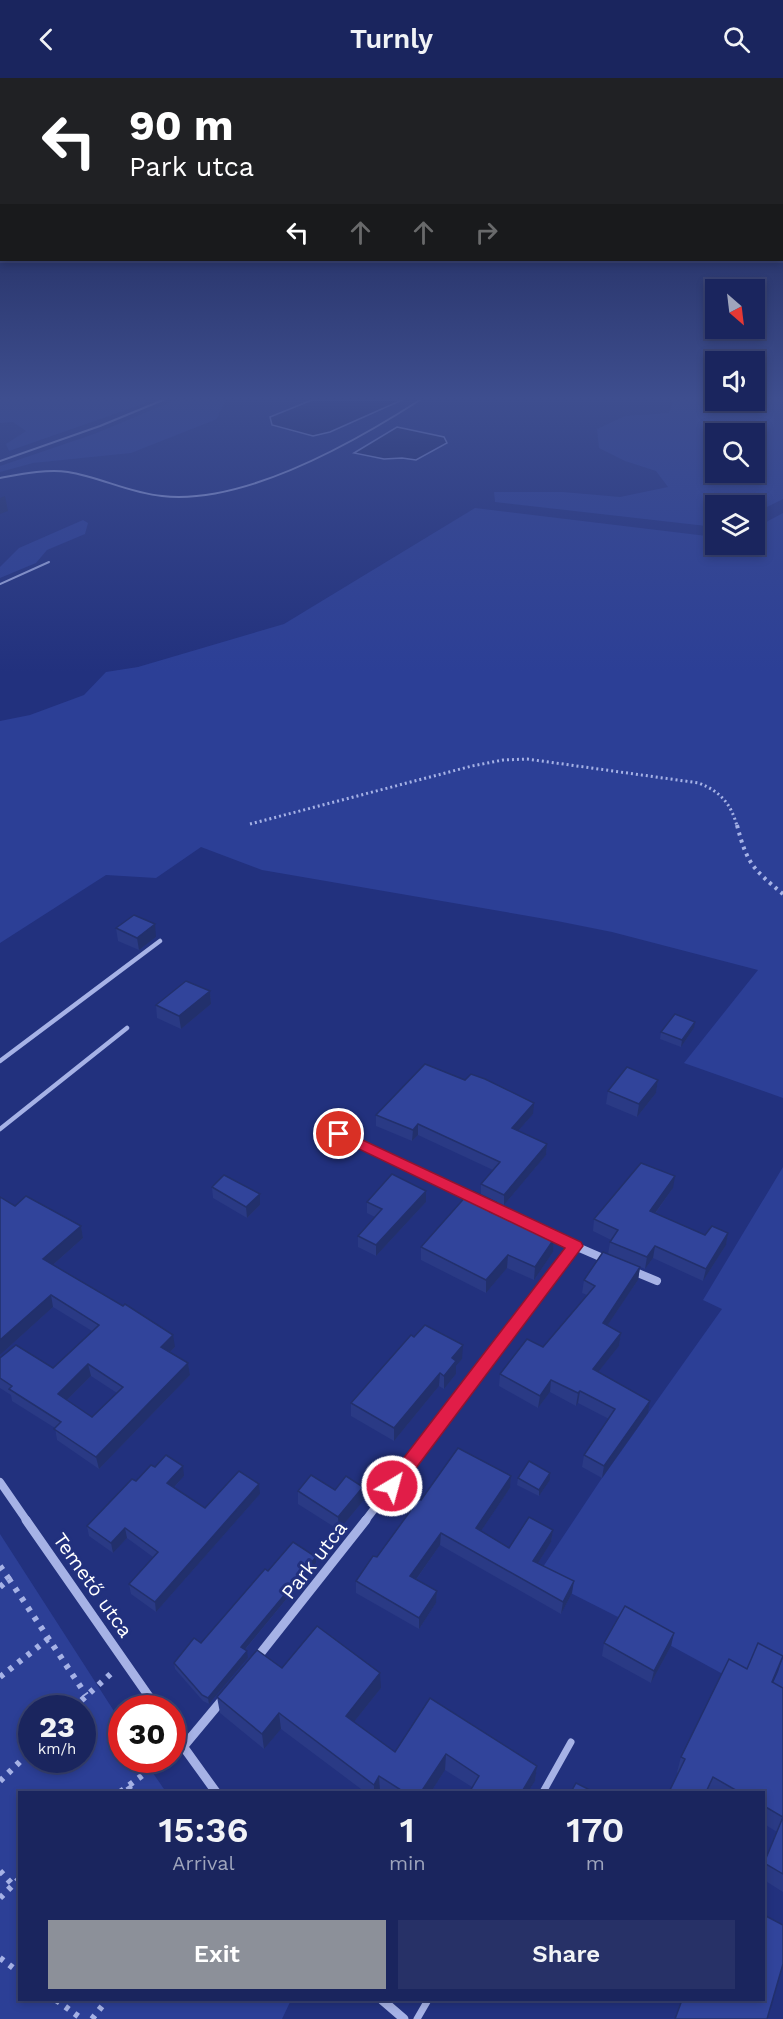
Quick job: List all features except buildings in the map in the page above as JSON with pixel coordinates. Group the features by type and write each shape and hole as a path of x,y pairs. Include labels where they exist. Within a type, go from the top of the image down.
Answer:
{"street":[{"path":"339,1134 616,1264"},
{"name":"Park utca","path":"249,1668 308,1597 575,1246"},
{"path":"626,1268 657,1281"},
{"name":"Temető utca","path":"0,1482 148,1695"},
{"path":"186,1743 227,1694"},
{"path":"186,1751 215,1791"},
{"path":"383,2001 404,2019"}],"lane":[{"path":"136,491 161,496 205,496 222,491"},
{"path":"0,584 49,562"},
{"path":"0,1061 160,940"},
{"path":"0,1129 127,1028"},
{"path":"544,1791 571,1742"},
{"path":"417,2019 427,2001"}],"path":[{"path":"250,824 472,766 503,760 526,759 699,783 716,788 727,800 749,864 783,894"},
{"path":"0,1566 87,1695 124,1662"},
{"path":"0,1587 9,1579"},
{"path":"0,1677 48,1639"},
{"path":"0,1781 18,1764"},
{"path":"121,1791 146,1773"},
{"path":"128,1786 131,1791"},
{"path":"0,1871 12,1884"},
{"path":"0,1898 18,1880"},
{"path":"0,1958 18,1971"},
{"path":"57,2001 82,2019"},
{"path":"92,2019 106,2001"}],"shaded area":[{"path":"651,491 783,491 783,499 765,508 765,495 705,495 705,526 495,502 494,492 563,492 620,497"},
{"path":"475,508 705,536 705,555 765,555 765,523 783,513 783,1098 684,1063 758,970 612,932 262,870 201,847 156,878 106,875 0,943 0,721 30,715 84,695 106,672 138,667 284,624"},
{"path":"83,520 88,523 85,534 47,550 36,563 0,578 0,567 19,548"},
{"path":"783,1167 783,1707 622,1619 537,1576 602,1478 722,1309 703,1300"},
{"path":"0,1534 108,1702 108,1773 153,1773 165,1791 18,1791 18,2001 291,2001 282,2019 0,2019"}],"route":[{"path":"339,1134 575,1246 392,1486"}]}
